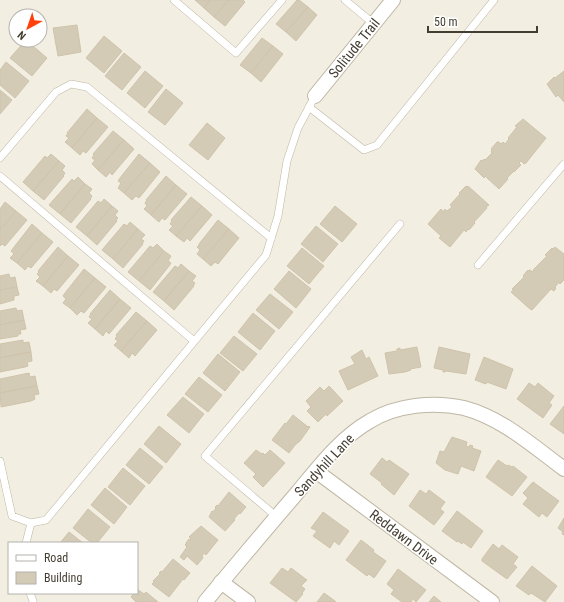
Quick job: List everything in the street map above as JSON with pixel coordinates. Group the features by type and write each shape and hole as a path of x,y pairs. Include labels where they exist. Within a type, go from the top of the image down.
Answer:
{"street":[{"name":"Solitude Trail","path":"312,102 393,0"},
{"name":"Sandyhill Lane","path":"205,602 276,517 338,447 369,421 398,410 422,406 444,405 464,408 503,425 564,469"},
{"name":"Reddawn Drive","path":"316,471 492,602"},
{"path":"221,582 248,602"}],"lane":[{"path":"174,0 236,53 282,0"},
{"path":"345,0 374,24"},
{"path":"0,461 12,516 31,523 46,520 266,255 278,216 288,161 298,128 312,102 364,150 377,146 494,0"},
{"path":"0,158 56,92 72,84 87,87 271,238"},
{"path":"478,265 564,164"},
{"path":"0,176 194,341"},
{"path":"276,517 205,456 400,224"},
{"path":"26,542 31,523"}],"building":[{"path":"195,0 210,0 204,8"},
{"path":"210,0 229,0 214,17 204,8"},
{"path":"229,0 243,0 245,2 225,26 214,17"},
{"path":"297,0 308,7 286,32 276,24"},
{"path":"308,7 317,15 296,41 286,32"},
{"path":"77,25 81,52 58,56 53,28"},
{"path":"104,36 122,51 104,73 86,58"},
{"path":"262,38 273,46 251,73 240,65"},
{"path":"273,46 283,54 261,82 251,73"},
{"path":"19,48 35,48 47,58 32,76 10,58"},
{"path":"124,53 141,67 122,90 105,76"},
{"path":"6,62 29,81 15,98 0,85 0,70"},
{"path":"145,71 163,86 145,108 127,93"},
{"path":"564,71 564,102 558,95 556,97 547,84 554,77 555,78"},
{"path":"166,89 183,103 165,125 148,112"},
{"path":"0,90 12,100 0,114"},
{"path":"87,109 97,118 72,148 65,142 69,138 66,136 67,133"},
{"path":"97,118 108,127 86,153 83,151 80,155 72,148"},
{"path":"523,119 546,138 526,163 524,164 521,161 519,163 521,165 507,178 508,179 499,189 475,169 481,160 485,160 492,153 491,149 497,142 501,144 503,142 505,144 517,127 515,126"},
{"path":"207,123 225,138 208,160 189,145"},
{"path":"113,131 124,140 98,170 92,164 95,160 92,158 94,155 93,154"},
{"path":"124,140 134,149 112,175 110,172 106,177 98,170"},
{"path":"51,154 59,161 33,191 23,182 45,156 47,158"},
{"path":"139,154 150,163 124,193 118,188 121,183 118,181"},
{"path":"59,161 65,166 62,170 65,173 64,176 44,200 33,191"},
{"path":"150,163 160,172 139,198 136,196 132,200 124,193"},
{"path":"166,176 176,185 151,215 144,209 147,206 145,203 146,200"},
{"path":"78,177 85,184 60,214 49,205 72,179 74,181"},
{"path":"85,184 92,189 89,193 92,196 91,199 71,223 60,214"},
{"path":"176,185 187,194 165,220 162,218 159,222 151,215"},
{"path":"466,186 468,186 489,205 469,230 468,229 466,232 464,230 450,247 439,238 441,236 428,224 441,209 443,212 445,209 447,211 452,207 450,205"},
{"path":"191,197 202,206 176,236 169,230 173,226 170,224 172,221 171,220"},
{"path":"104,199 112,206 87,236 76,227 98,201 101,203"},
{"path":"5,202 16,211 0,230 0,209"},
{"path":"112,206 118,211 115,215 118,218 116,220 117,221 97,245 87,236"},
{"path":"202,206 212,215 190,241 187,238 184,242 176,236"},
{"path":"335,206 357,224 342,242 320,224"},
{"path":"16,211 27,220 5,246 2,244 0,246 0,230"},
{"path":"218,220 229,229 203,259 197,254 200,250 197,247"},
{"path":"130,222 138,229 113,259 102,250 124,224 127,226"},
{"path":"32,224 42,233 17,263 10,258 14,254 11,251"},
{"path":"316,226 338,244 323,262 301,244"},
{"path":"138,229 145,235 141,239 144,241 143,244 123,268 113,259"},
{"path":"229,229 239,238 218,264 215,262 211,266 203,259"},
{"path":"42,233 53,242 31,268 28,266 25,270 17,263"},
{"path":"157,244 164,251 139,281 128,272 150,246 153,248"},
{"path":"58,247 68,256 43,286 36,281 40,277 37,274 39,272 38,271"},
{"path":"555,247 564,254 564,280 560,284 559,282 554,291 551,289 532,310 511,292 514,290 512,289 524,277 523,276 527,271 530,270 533,272 533,270 547,256 545,255"},
{"path":"302,248 324,266 309,284 287,266"},
{"path":"164,251 171,256 168,261 171,263 150,290 139,281"},
{"path":"68,256 79,265 57,291 54,289 51,293 43,286"},
{"path":"181,264 189,271 164,301 153,292 175,266 178,268"},
{"path":"84,269 95,278 70,308 63,303 66,299 63,296"},
{"path":"189,271 196,276 192,281 195,283 194,286 174,310 164,301"},
{"path":"289,271 311,289 296,308 274,289"},
{"path":"9,274 10,278 15,277 17,287 0,290 0,276"},
{"path":"95,278 106,287 84,313 81,311 77,315 70,308"},
{"path":"17,287 19,295 14,296 14,300 0,304 0,290"},
{"path":"110,290 120,299 95,329 88,323 92,319 89,317 90,314"},
{"path":"270,294 293,312 279,329 256,310"},
{"path":"120,299 131,308 109,334 106,331 103,336 95,329"},
{"path":"16,308 17,311 22,310 24,320 0,325 0,311"},
{"path":"136,312 147,321 121,351 114,345 118,341 115,339 117,336 116,335"},
{"path":"253,313 275,331 260,350 238,332"},
{"path":"24,320 26,329 20,330 21,334 18,334 18,336 0,339 0,325"},
{"path":"147,321 157,330 135,356 132,353 129,358 121,351"},
{"path":"234,336 257,354 243,371 220,353"},
{"path":"23,340 23,343 29,342 31,352 0,358 0,344"},
{"path":"417,347 421,367 410,369 411,370 405,372 389,374 385,353 397,351 397,349 400,348 400,350"},
{"path":"439,347 470,354 466,374 446,371 443,372 443,370 434,368"},
{"path":"362,350 366,359 369,357 378,376 348,390 339,371 355,364 351,357"},
{"path":"31,352 32,361 27,362 28,366 0,372 0,358"},
{"path":"218,354 240,372 225,391 203,373"},
{"path":"484,357 513,369 506,389 487,382 486,384 475,380"},
{"path":"29,373 30,377 35,376 37,386 0,393 0,379"},
{"path":"199,377 222,395 208,412 185,394"},
{"path":"529,383 535,387 538,383 554,396 549,403 552,405 543,418 517,399"},
{"path":"37,386 39,394 34,395 35,399 1,407 0,393"},
{"path":"329,386 343,401 318,422 307,411 311,407 306,401 320,387 324,391"},
{"path":"183,397 204,414 189,433 167,415"},
{"path":"564,406 564,434 550,424"},
{"path":"293,415 310,427 289,453 272,440"},
{"path":"159,426 181,444 166,463 144,444"},
{"path":"452,437 467,442 466,446 473,446 472,448 481,451 474,471 461,466 458,474 445,470 436,463 440,451 444,452"},
{"path":"140,448 163,467 149,484 126,465"},
{"path":"256,450 265,455 270,450 285,463 263,487 253,477 256,474 244,463"},
{"path":"382,458 387,462 389,460 409,474 394,495 370,474"},
{"path":"498,460 507,466 513,466 527,477 512,496 486,477"},
{"path":"123,468 145,486 130,505 108,487"},
{"path":"533,482 559,501 547,517 542,513 539,517 523,504 528,498 523,493"},
{"path":"105,488 127,507 114,524 91,505"},
{"path":"420,490 426,494 429,490 445,502 440,509 444,512 434,525 409,506"},
{"path":"229,492 246,507 240,514 239,513 225,531 209,517 212,511 213,512 216,508 215,507 217,505 218,506"},
{"path":"88,509 110,527 98,542 91,542 73,528"},
{"path":"457,511 483,531 471,548 463,542 462,544 458,541 457,542 442,531"},
{"path":"323,512 349,531 339,545 334,541 330,548 313,536 317,531 311,528"},
{"path":"564,518 564,535 558,528"},
{"path":"201,526 218,540 206,555 204,553 202,556 203,558 197,565 187,556 184,560 180,557 187,547 185,545 186,543 189,539 191,539 189,537"},
{"path":"69,532 82,542 61,542"},
{"path":"361,540 374,550 373,552 386,561 374,578 369,574 367,576 346,560"},
{"path":"493,544 499,549 502,545 518,557 513,564 517,567 507,579 482,561"},
{"path":"173,559 190,573 184,580 183,579 169,597 152,584 160,574 159,573 161,571 162,572"},
{"path":"532,566 557,586 545,602 531,593 529,595 516,586"},
{"path":"282,568 288,572 291,568 307,580 301,586 305,589 302,593 303,594 296,602 270,583"},
{"path":"398,569 426,590 416,602 413,599 411,602 402,602 391,594 394,590 387,584"},
{"path":"138,590 144,594 146,592 158,602 136,602 131,597 133,594 138,594"},
{"path":"324,593 335,601 336,602 317,602"},
{"path":"434,596 441,602 429,602"}]}
